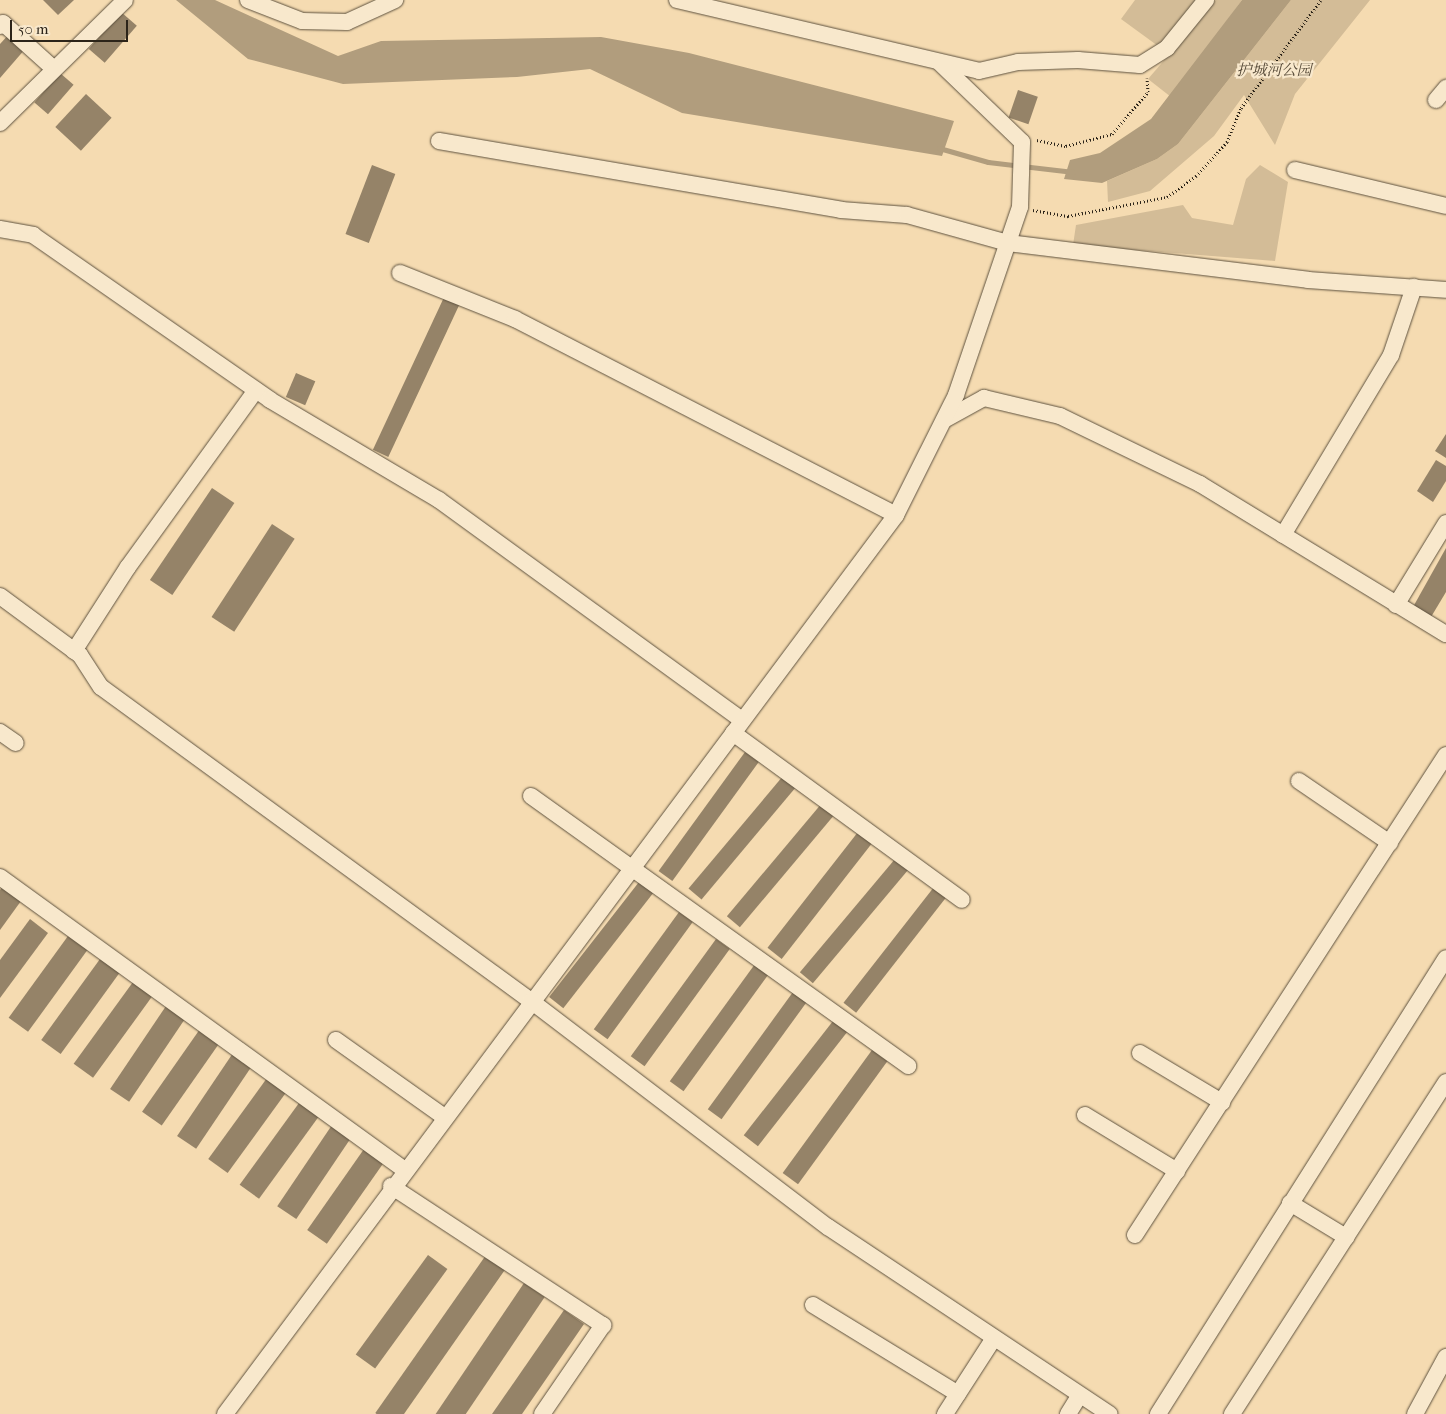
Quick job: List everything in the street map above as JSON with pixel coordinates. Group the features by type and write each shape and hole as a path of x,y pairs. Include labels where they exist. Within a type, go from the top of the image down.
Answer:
{"street":[{"path":"0,123 53,68 125,0"},
{"path":"248,0 302,21 347,22 395,0"},
{"path":"686,2 979,71 1018,62 1145,62 1167,48 1206,0"},
{"path":"0,26 3,23 53,68"},
{"path":"225,1414 443,1116 896,515 944,420 1008,243 1019,200 1019,139 939,62"},
{"path":"440,141 841,210 907,215 1008,243 1308,280 1446,290"},
{"path":"1296,170 1446,206"},
{"path":"0,229 33,235 256,390 439,500 962,900"},
{"path":"400,273 515,319 896,515"},
{"path":"1283,535 1391,355 1414,287"},
{"path":"74,651 128,567 256,390"},
{"path":"944,420 984,398 1060,416 1200,484 1446,634"},
{"path":"1396,605 1446,524"},
{"path":"0,596 74,651 101,687 531,1001 828,1227 1109,1414"},
{"path":"0,732 16,743"},
{"path":"1135,1234 1446,755"},
{"path":"1299,780 1390,843"},
{"path":"531,796 630,869 908,1066"},
{"path":"0,877 403,1170"},
{"path":"1158,1414 1446,958"},
{"path":"336,1040 443,1116"},
{"path":"1140,1053 1222,1102"},
{"path":"1232,1414 1446,1082"},
{"path":"1085,1115 1177,1171"},
{"path":"391,1186 604,1325 542,1414"},
{"path":"1290,1203 1346,1238"},
{"path":"813,1305 958,1394"},
{"path":"944,1414 994,1338"},
{"path":"1414,1414 1446,1357"},
{"path":"1068,1414 1080,1395"}],"path":[{"path":"1019,200 1068,216 1117,204 1167,197 1196,176 1227,142 1241,108 1321,0"},
{"path":"1019,139 1066,146 1112,134 1148,92 1145,62"}],"green space":[{"path":"1135,0 1196,0 1158,46 1121,19"},
{"name":"护城河公园","path":"1216,0 1242,0 1171,97 1148,79"},
{"name":"护城河公园","path":"1291,0 1370,0 1295,94 1275,145 1244,95 1214,136 1150,191 1108,202 1107,181 1157,159 1178,144"},
{"path":"1260,165 1288,182 1275,261 1073,245 1076,225 1183,205 1192,218 1233,225 1246,179"}],"shaded area":[{"path":"176,0 215,0 338,56 381,41 601,37 689,53 954,121 942,156 682,113 590,69 517,77 343,84 248,59"},
{"path":"1242,0 1291,0 1178,144 1157,159 1102,183 1064,179 1070,160 1100,153 1151,119"}],"building":[{"path":"43,0 74,0 58,15"},
{"path":"121,12 137,26 105,63 89,49"},
{"path":"10,33 26,48 0,78 0,44"},
{"path":"60,73 74,85 48,114 34,102"},
{"path":"1018,90 1038,97 1028,124 1009,117"},
{"path":"86,94 112,118 81,151 55,127"},
{"path":"372,165 395,174 369,243 345,234"},
{"path":"446,293 461,300 388,457 373,450"},
{"path":"296,373 315,381 305,405 286,397"},
{"path":"1446,434 1446,458 1435,451"},
{"path":"1436,460 1446,466 1446,481 1433,502 1417,491"},
{"path":"212,488 234,503 172,595 150,580"},
{"path":"272,524 295,539 234,632 212,617"},
{"path":"1446,548 1446,592 1431,617 1413,607"},
{"path":"745,752 759,762 672,881 659,871"},
{"path":"783,776 796,787 702,900 689,889"},
{"path":"822,803 835,814 740,927 727,916"},
{"path":"858,832 872,843 782,959 767,948"},
{"path":"895,859 908,870 813,983 800,972"},
{"path":"639,882 653,893 563,1008 549,997"},
{"path":"2,887 21,901 0,930 0,890"},
{"path":"934,887 947,897 856,1013 843,1003"},
{"path":"679,912 693,922 608,1039 594,1029"},
{"path":"30,919 48,933 0,998 0,960"},
{"path":"68,936 87,950 28,1032 9,1018"},
{"path":"716,939 730,949 645,1066 631,1056"},
{"path":"100,959 119,973 61,1054 41,1040"},
{"path":"755,964 769,974 684,1091 670,1081"},
{"path":"133,982 152,996 93,1078 74,1064"},
{"path":"793,992 807,1002 722,1119 708,1109"},
{"path":"166,1006 185,1019 129,1102 110,1089"},
{"path":"833,1021 847,1032 758,1146 744,1135"},
{"path":"200,1029 220,1043 162,1126 142,1112"},
{"path":"872,1050 887,1061 798,1184 783,1173"},
{"path":"233,1053 252,1066 196,1149 177,1136"},
{"path":"267,1078 286,1092 228,1173 208,1159"},
{"path":"299,1103 318,1117 259,1199 240,1185"},
{"path":"332,1125 351,1138 296,1219 277,1206"},
{"path":"364,1149 384,1163 327,1244 307,1230"},
{"path":"428,1255 447,1269 375,1369 356,1355"},
{"path":"486,1255 506,1269 404,1414 375,1413"},
{"path":"524,1283 545,1297 466,1414 436,1414"},
{"path":"564,1310 584,1324 522,1414 492,1414"}],"waterway":[{"path":"939,148 988,162 1073,172"}]}
